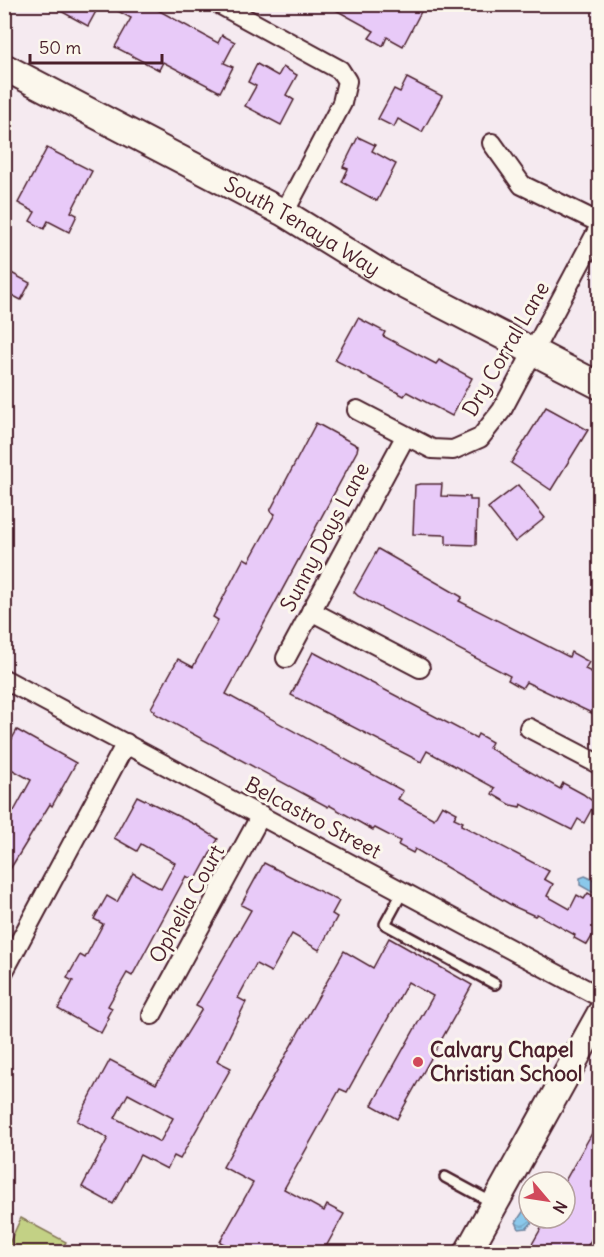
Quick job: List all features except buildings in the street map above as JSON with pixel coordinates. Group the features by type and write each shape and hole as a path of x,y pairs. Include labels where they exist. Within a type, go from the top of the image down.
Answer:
{"street":[{"path":"219,4 340,70 346,81 342,104 284,213"},
{"name":"South Tenaya Way","path":"4,67 284,213 381,273 600,386"},
{"path":"492,143 522,185 600,225"},
{"name":"Dry Corral Lane","path":"357,410 420,445 443,450 472,443 495,421 535,351 600,225"},
{"name":"Sunny Days Lane","path":"286,658 405,436"},
{"path":"311,610 420,668"},
{"name":"Belcastro Street","path":"4,679 600,996"},
{"path":"529,728 600,765"},
{"path":"4,971 126,743"},
{"name":"Ophelia Court","path":"152,1015 261,815"},
{"path":"468,1252 600,1014"}],"lane":[{"path":"403,891 385,924 495,984"},
{"path":"445,1177 495,1204"}],"green space":[{"path":"21,1218 66,1242 60,1252 5,1252"}],"water":[{"path":"585,876 599,882 599,896 580,885 580,878"}],"place":[{"name":"Calvary Chapel Christian School","path":"418,1062"}]}
